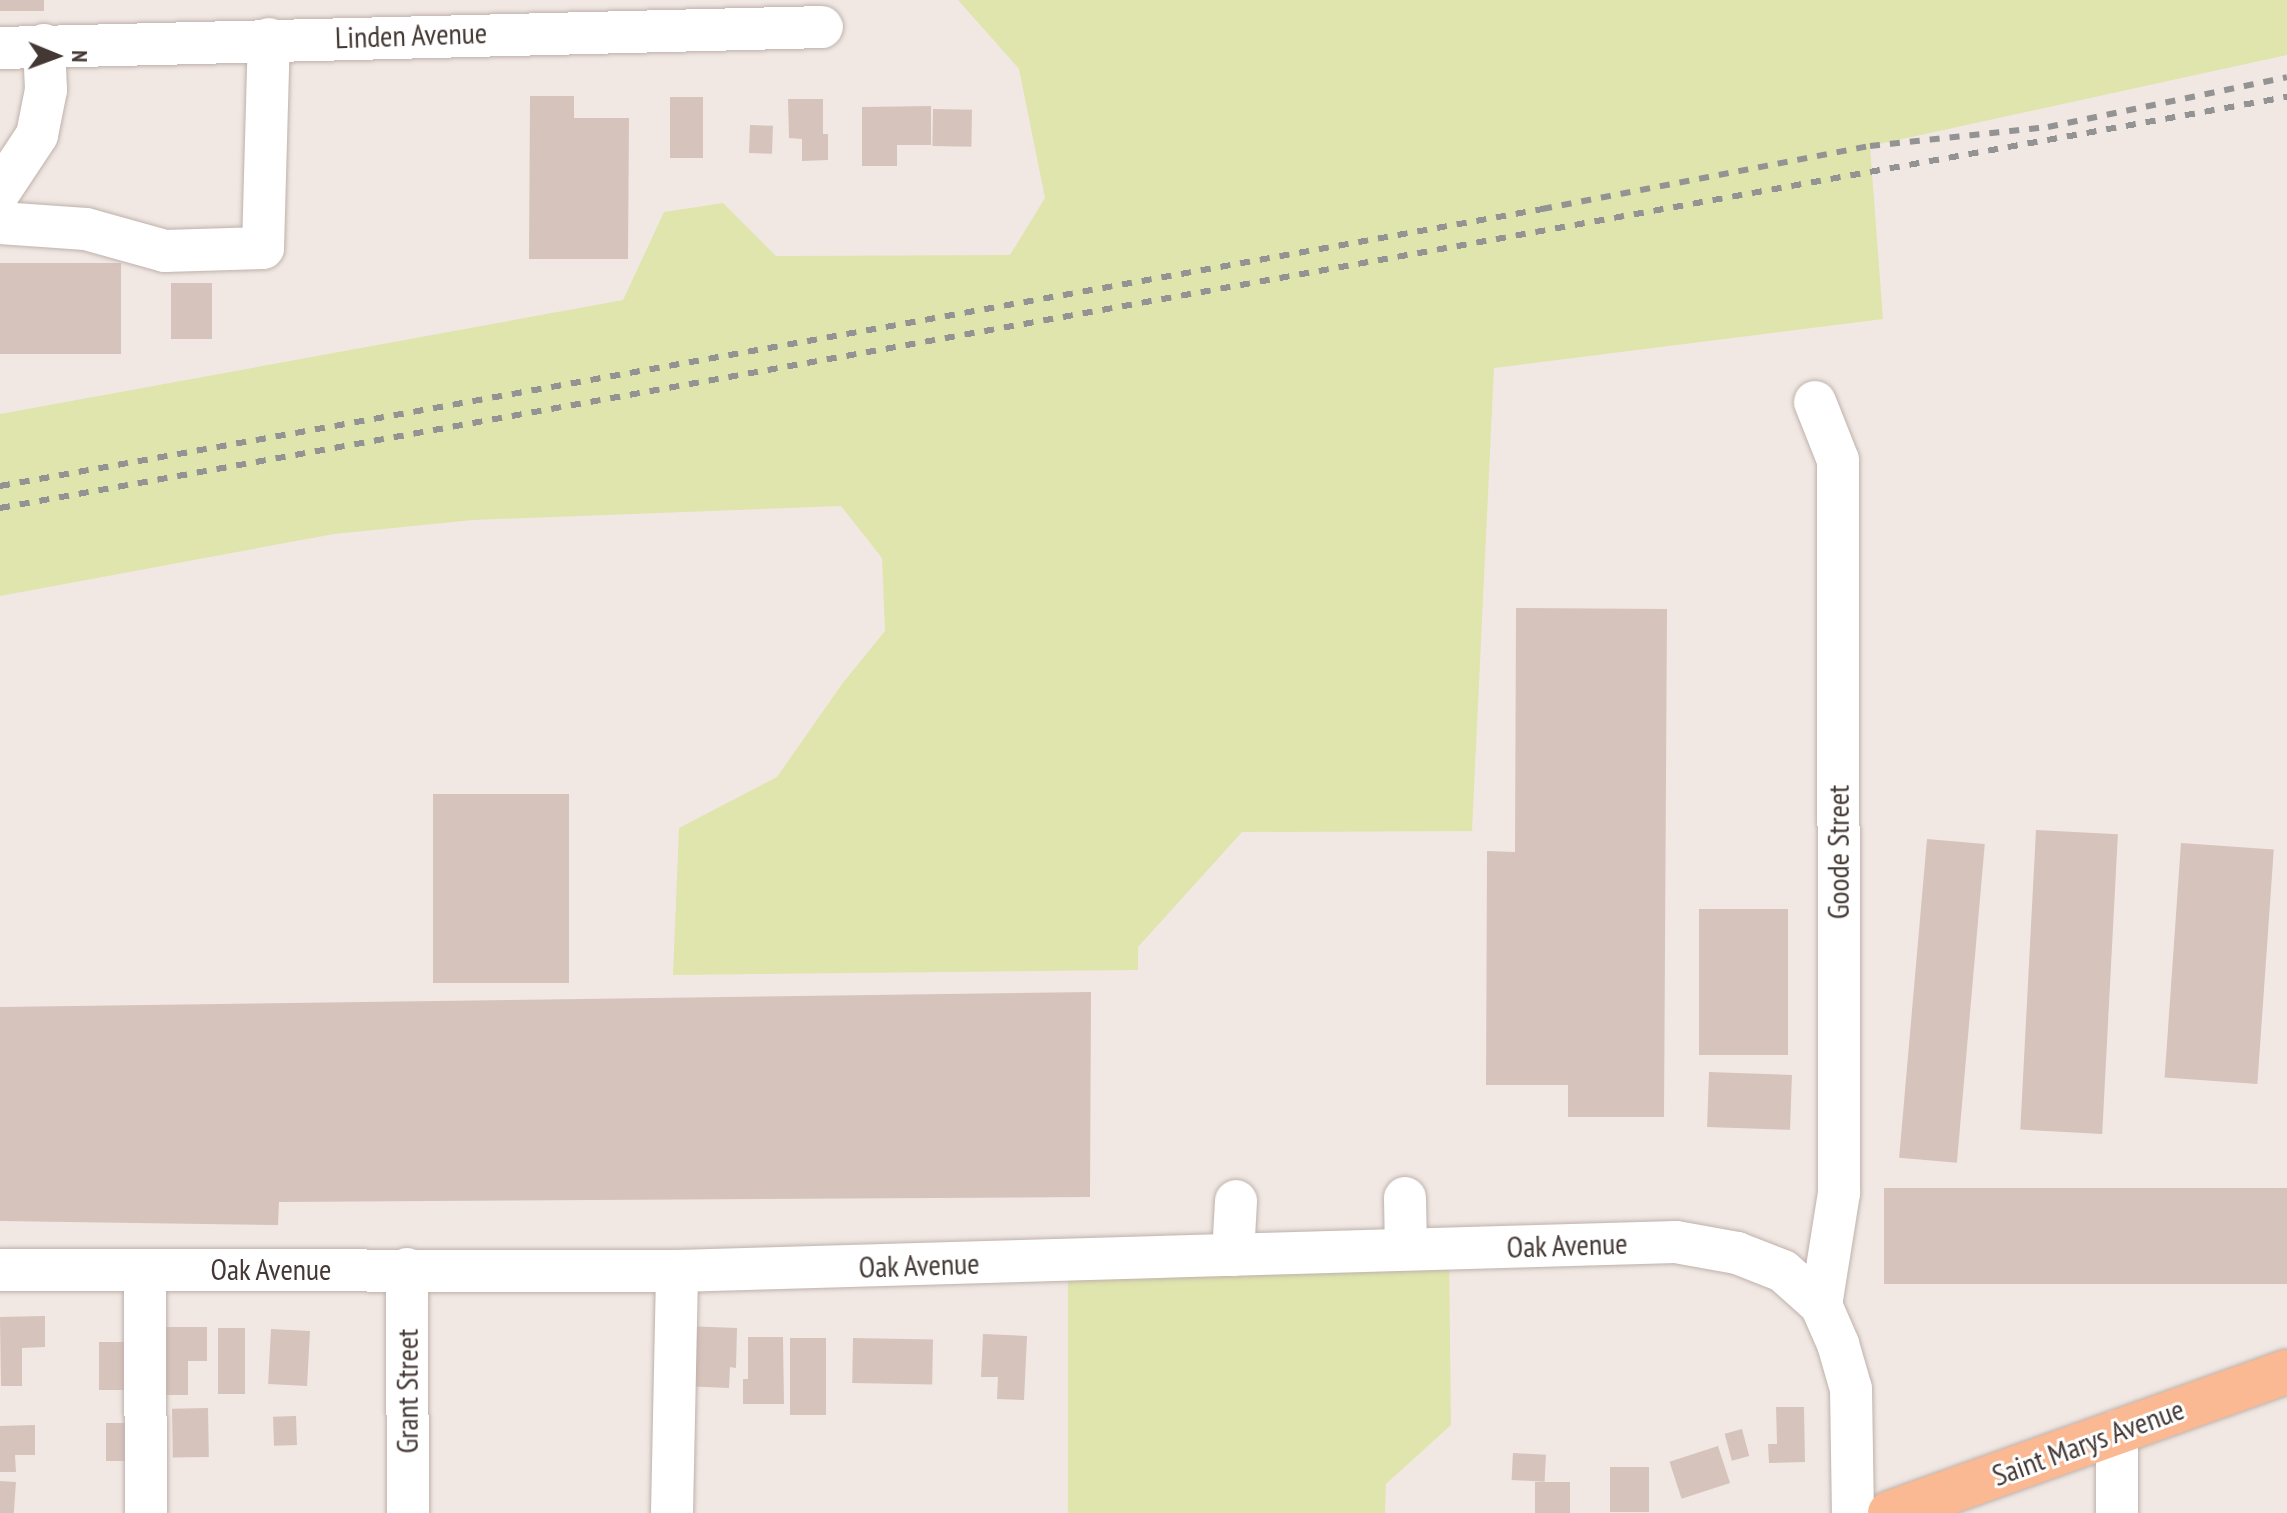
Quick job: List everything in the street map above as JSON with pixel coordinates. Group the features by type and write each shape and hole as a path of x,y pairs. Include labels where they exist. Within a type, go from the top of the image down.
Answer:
{"main road":[{"name":"Saint Marys Avenue","path":"1890,1513 2287,1372"}],"street":[{"name":"Linden Avenue","path":"0,48 822,27"},
{"path":"0,223 86,229 165,251 263,248 269,39"},
{"path":"0,191 37,135 46,90 44,45"},
{"name":"Goode Street","path":"1815,402 1838,460 1839,1193 1821,1305"},
{"path":"1405,1198 1406,1249"},
{"path":"1233,1255 1236,1201"},
{"name":"Oak Avenue","path":"0,1270 677,1271 1676,1242 1737,1253 1783,1271 1821,1305"},
{"name":"Grant Street","path":"407,1269 408,1513"},
{"path":"145,1270 146,1513"},
{"path":"672,1513 677,1271"},
{"path":"1821,1305 1838,1344 1851,1389 1853,1513"},
{"path":"2117,1431 2117,1513"}],"green space":[{"path":"958,0 2287,0 2287,55 1870,146 1883,319 1494,368 1472,831 1242,832 1138,947 1138,970 673,975 679,828 777,777 842,684 885,631 882,558 841,506 473,520 334,534 0,596 0,414 623,300 664,212 723,203 776,256 1010,255 1045,198 1019,69"},
{"path":"1449,1248 1451,1425 1386,1484 1385,1513 1068,1513 1068,1260"}],"building":[{"path":"0,0 44,0 44,11 0,11"},
{"path":"530,96 574,96 574,118 629,118 628,259 529,259"},
{"path":"670,97 703,97 703,158 670,158"},
{"path":"788,99 823,99 823,134 828,134 828,160 802,161 802,139 789,138"},
{"path":"931,106 931,145 897,145 897,166 862,166 862,107"},
{"path":"933,109 972,110 971,147 932,146"},
{"path":"750,125 773,126 772,154 749,153"},
{"path":"0,263 121,263 121,354 0,354"},
{"path":"171,283 212,283 212,339 171,339"},
{"path":"1516,608 1667,609 1664,1117 1568,1117 1568,1085 1486,1085 1487,851 1515,852"},
{"path":"433,794 569,794 569,983 433,983"},
{"path":"2036,830 2118,834 2102,1134 2020,1130"},
{"path":"1927,839 1985,844 1957,1163 1899,1158"},
{"path":"2181,843 2274,849 2257,1084 2165,1077"},
{"path":"1699,909 1788,909 1788,1055 1699,1055"},
{"path":"1091,992 1090,1197 279,1202 278,1225 0,1221 0,1007"},
{"path":"1709,1072 1792,1075 1790,1130 1707,1127"},
{"path":"1884,1188 2287,1188 2287,1284 1884,1284"},
{"path":"45,1316 45,1347 22,1348 22,1386 1,1386 0,1317"},
{"path":"684,1326 737,1328 736,1368 730,1367 729,1388 682,1386"},
{"path":"166,1327 207,1327 207,1361 188,1361 188,1395 166,1395"},
{"path":"218,1328 245,1328 245,1394 218,1394"},
{"path":"271,1329 310,1331 307,1386 268,1384"},
{"path":"983,1334 1027,1336 1024,1400 997,1399 998,1377 981,1377"},
{"path":"748,1337 783,1337 784,1404 743,1404 743,1379 748,1379"},
{"path":"790,1338 826,1338 826,1415 790,1415"},
{"path":"853,1338 933,1339 932,1384 852,1383"},
{"path":"99,1342 134,1342 134,1390 99,1390"},
{"path":"1776,1407 1804,1407 1805,1462 1769,1463 1768,1444 1777,1444"},
{"path":"208,1408 209,1457 173,1458 172,1409"},
{"path":"296,1416 297,1445 274,1446 273,1417"},
{"path":"106,1423 136,1423 136,1461 106,1461"},
{"path":"35,1425 35,1455 15,1455 16,1472 0,1472 0,1426"},
{"path":"1742,1429 1749,1456 1732,1461 1725,1434"},
{"path":"1718,1446 1730,1483 1682,1499 1669,1462"},
{"path":"1513,1453 1546,1455 1545,1482 1512,1480"},
{"path":"1610,1467 1649,1467 1649,1512 1610,1512"},
{"path":"0,1481 16,1482 14,1513 0,1513"},
{"path":"1535,1482 1570,1482 1570,1513 1535,1513"}],"railway":[{"path":"0,486 1542,209 1870,146 2048,127 2287,77"},
{"path":"0,508 2287,97"}]}
